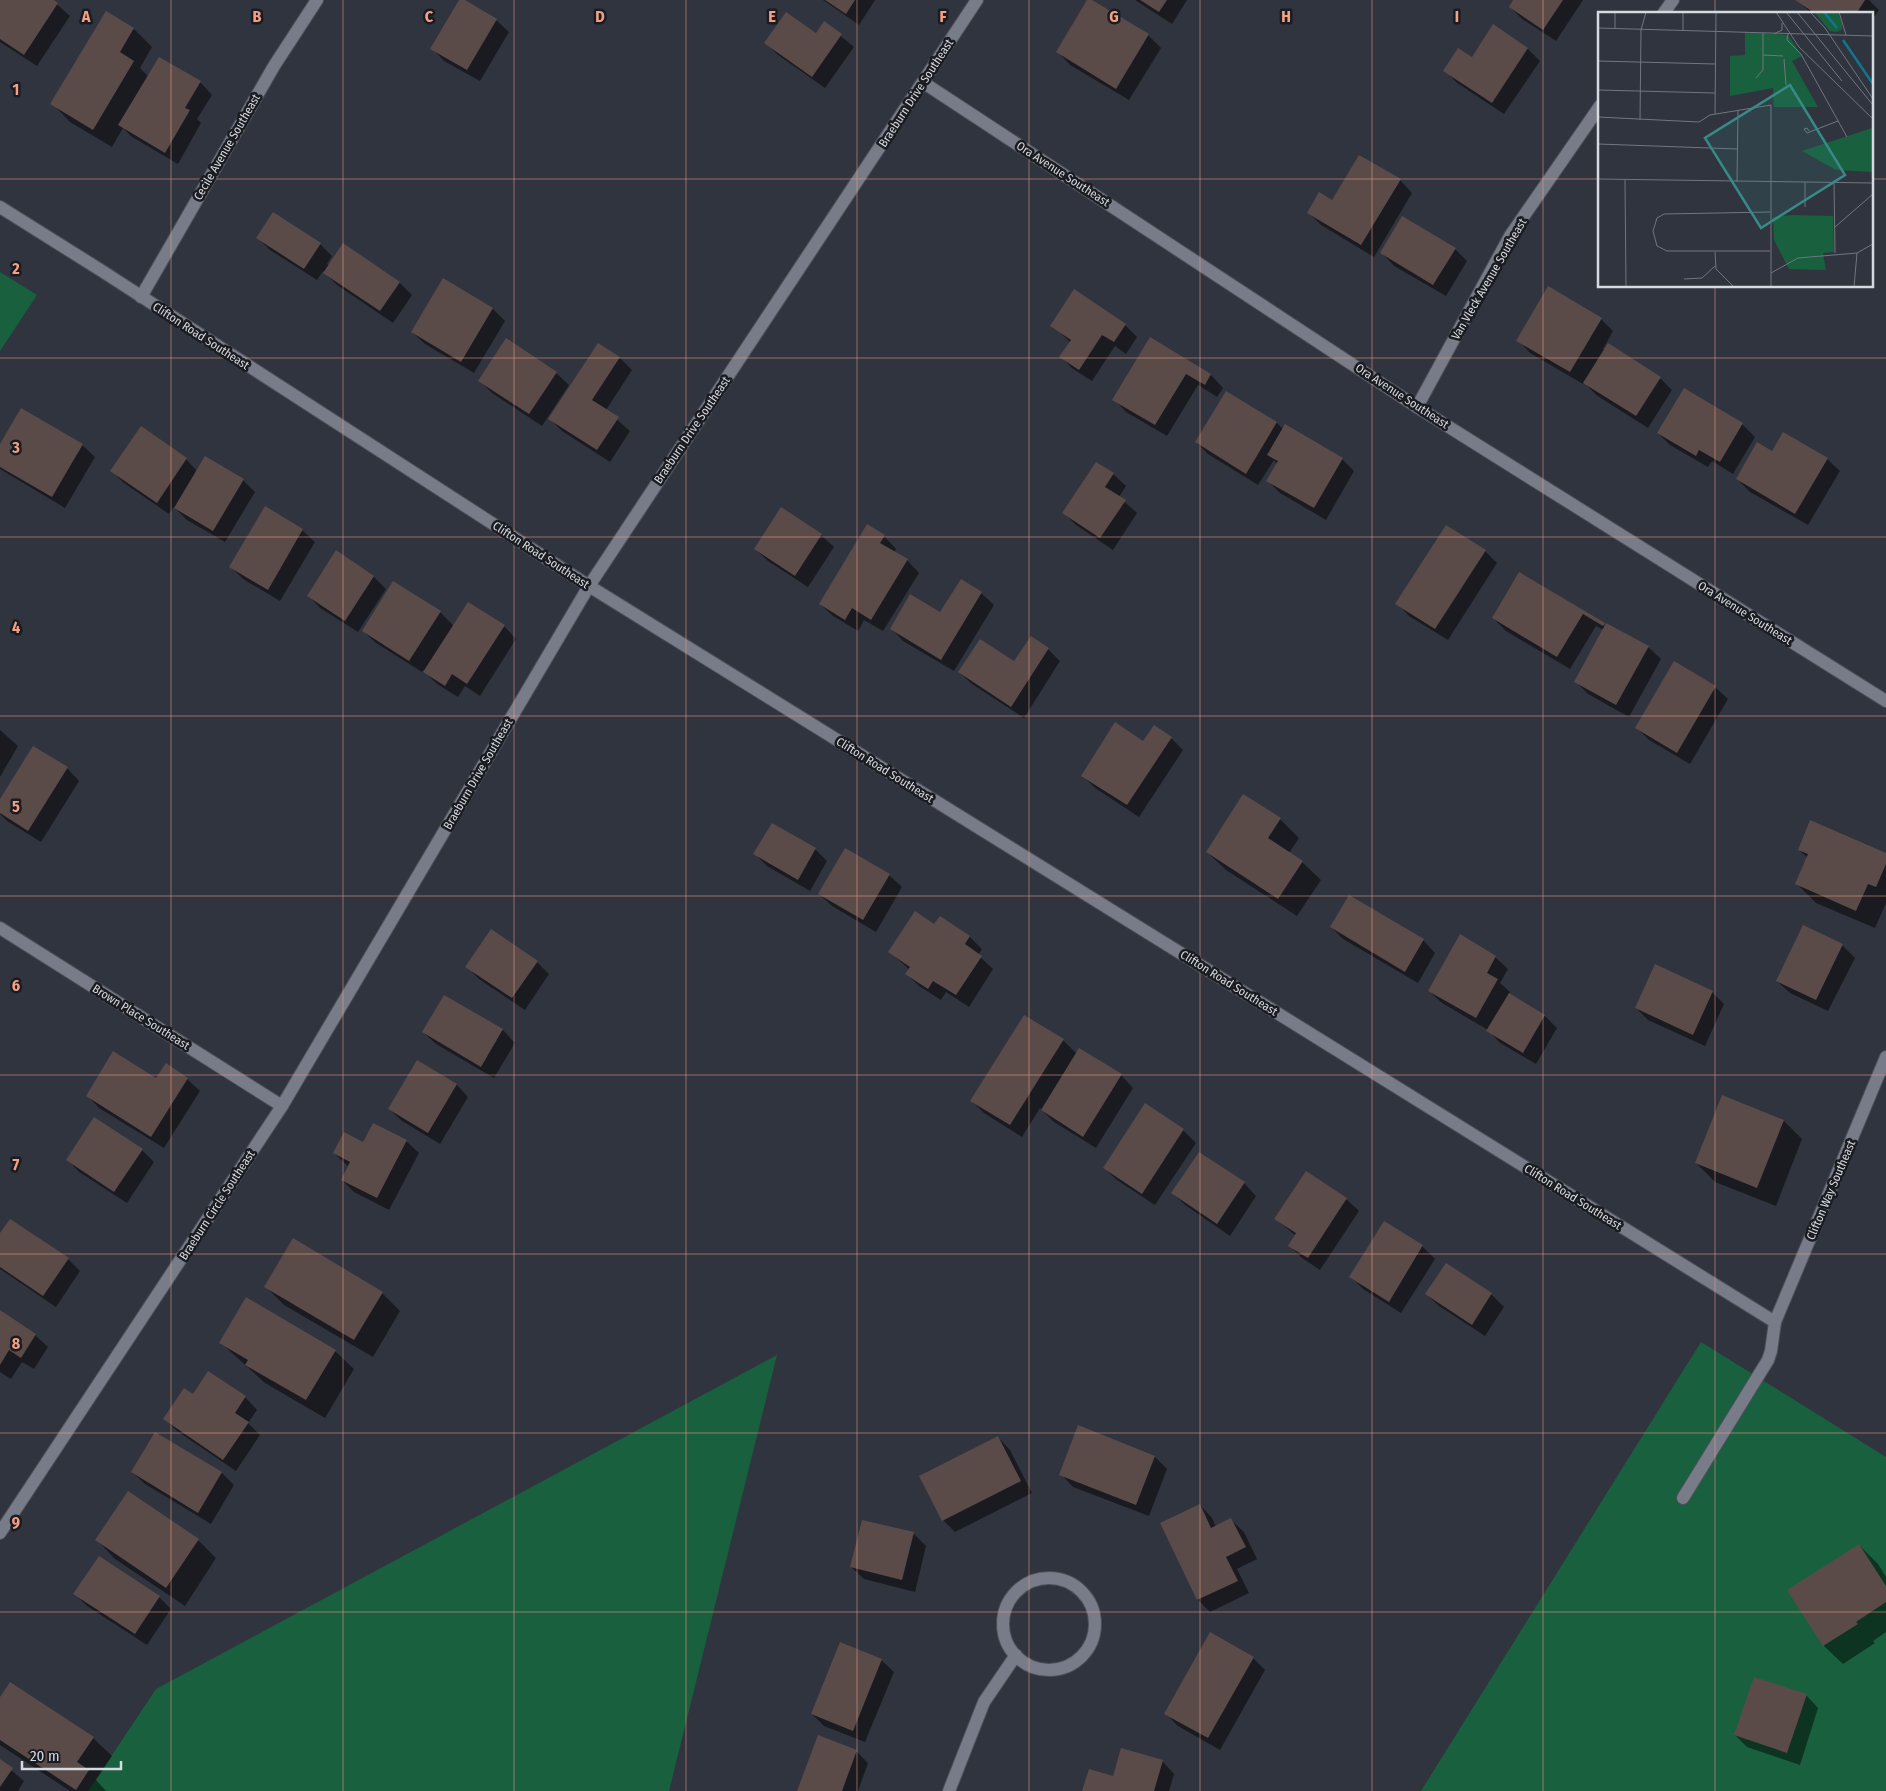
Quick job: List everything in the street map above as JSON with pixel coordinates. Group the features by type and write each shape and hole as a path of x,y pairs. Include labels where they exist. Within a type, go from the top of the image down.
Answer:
{"street":[{"name":"Cecile Avenue Southeast","path":"141,297 274,66 317,0"},
{"name":"Braeburn Drive Southeast","path":"422,870 588,586 924,83 977,0"},
{"path":"1664,12 1672,0"},
{"name":"Ora Avenue Southeast","path":"924,83 1418,407 1886,701"},
{"name":"Van Vleck Avenue Southeast","path":"1418,407 1510,236 1598,109"},
{"name":"Clifton Road Southeast","path":"0,207 588,586 1775,1322"},
{"name":"Braeburn Circle Southeast","path":"0,1533 282,1106 422,870"},
{"name":"Brown Place Southeast","path":"0,928 282,1106"},
{"name":"Clifton Way Southeast","path":"1683,1498 1768,1360 1772,1351 1775,1322 1886,1057"},
{"path":"1044,1578 1060,1578 1082,1591 1091,1604 1095,1619 1091,1642 1082,1656 1069,1665 1045,1670 1029,1666 1016,1655 1007,1642 1003,1626 1007,1605 1016,1592 1029,1582 1044,1578"},
{"path":"949,1791 984,1702 1016,1655"}],"green space":[{"path":"0,272 37,295 0,351"},
{"path":"1701,1342 1886,1457 1886,1791 1421,1791"},
{"path":"777,1355 669,1791 88,1791 156,1689"}],"building":[{"path":"0,0 54,0 58,3 24,55 0,39"},
{"path":"459,0 465,0 497,19 467,70 430,49"},
{"path":"825,0 855,0 846,14"},
{"path":"1087,0 1092,0 1149,34 1116,89 1056,52"},
{"path":"1140,0 1167,0 1159,12"},
{"path":"1513,0 1563,0 1543,30 1509,7"},
{"path":"1795,0 1865,0 1857,12 1813,12"},
{"path":"106,11 134,28 120,52 134,61 93,130 50,104"},
{"path":"786,12 816,33 824,21 842,34 812,77 764,43"},
{"path":"1493,24 1528,48 1492,103 1443,71 1458,48 1472,57"},
{"path":"159,57 201,81 185,108 190,110 165,153 118,125"},
{"path":"1359,155 1401,179 1361,245 1307,213 1319,192 1332,200"},
{"path":"273,212 321,243 304,269 256,238"},
{"path":"1402,216 1456,248 1433,285 1380,253"},
{"path":"343,243 400,282 380,311 323,273"},
{"path":"443,278 493,308 461,362 411,332"},
{"path":"1548,286 1602,318 1570,372 1516,341"},
{"path":"1074,289 1126,324 1114,342 1102,335 1079,370 1059,357 1071,340 1050,326"},
{"path":"1150,337 1211,374 1205,385 1186,374 1155,425 1112,400"},
{"path":"506,338 557,372 529,414 478,381"},
{"path":"598,343 620,357 592,400 619,417 597,450 548,419"},
{"path":"1608,343 1661,377 1636,416 1583,383"},
{"path":"1684,388 1743,423 1720,462 1699,450 1696,456 1657,433"},
{"path":"1226,391 1277,422 1246,474 1195,442"},
{"path":"21,408 83,444 52,497 0,467 0,444"},
{"path":"1285,424 1343,458 1314,508 1266,481 1278,461 1267,455"},
{"path":"141,426 187,458 157,503 110,471"},
{"path":"1783,432 1828,458 1795,514 1736,479 1757,442 1772,451"},
{"path":"205,456 244,479 213,531 174,508"},
{"path":"1096,462 1114,473 1105,487 1126,500 1100,538 1062,513"},
{"path":"265,506 303,529 268,590 229,567"},
{"path":"781,507 822,534 795,576 754,549"},
{"path":"867,524 885,535 880,543 908,559 871,620 852,608 845,620 819,604"},
{"path":"1446,525 1486,550 1435,629 1395,604"},
{"path":"336,550 374,576 345,621 307,596"},
{"path":"1519,572 1605,623 1603,626 1583,614 1557,657 1492,618"},
{"path":"961,579 982,592 941,660 890,629 910,594 940,612"},
{"path":"393,581 441,611 409,661 362,631"},
{"path":"468,602 505,625 467,684 452,674 445,686 423,672"},
{"path":"1606,623 1649,646 1616,705 1574,682"},
{"path":"1031,636 1049,648 1011,707 958,672 980,639 1014,661"},
{"path":"1674,661 1716,686 1677,753 1635,728"},
{"path":"1115,722 1143,741 1154,725 1172,737 1127,805 1081,776"},
{"path":"33,746 68,767 28,831 0,813 0,799"},
{"path":"1243,794 1281,818 1268,838 1303,861 1278,899 1206,852"},
{"path":"1810,820 1886,853 1886,864 1876,887 1868,884 1856,911 1795,884 1808,854 1798,850"},
{"path":"772,823 816,848 798,880 753,854"},
{"path":"845,848 890,874 863,920 818,894"},
{"path":"1349,895 1424,939 1405,972 1330,927"},
{"path":"915,911 934,924 940,916 970,936 965,944 982,956 956,995 933,981 928,989 905,974 910,967 888,952"},
{"path":"1803,925 1843,944 1816,1000 1776,981"},
{"path":"491,929 538,961 512,998 465,967"},
{"path":"1460,934 1496,956 1487,973 1498,979 1476,1018 1428,991"},
{"path":"1655,964 1713,991 1693,1035 1635,1008"},
{"path":"1509,993 1545,1015 1523,1053 1486,1031"},
{"path":"444,995 503,1029 481,1067 422,1032"},
{"path":"1024,1015 1064,1039 1010,1125 970,1101"},
{"path":"1079,1048 1122,1074 1083,1137 1041,1110"},
{"path":"113,1051 156,1078 166,1063 188,1078 151,1137 86,1096"},
{"path":"417,1060 457,1084 428,1133 388,1109"},
{"path":"1722,1095 1784,1120 1757,1188 1695,1163"},
{"path":"1145,1103 1184,1129 1142,1194 1103,1168"},
{"path":"94,1117 143,1149 114,1192 66,1160"},
{"path":"373,1123 407,1140 377,1198 341,1180 350,1162 333,1153 344,1132 363,1142"},
{"path":"1199,1152 1245,1182 1217,1224 1171,1193"},
{"path":"1306,1171 1347,1198 1308,1258 1288,1246 1296,1233 1274,1219"},
{"path":"10,1219 69,1258 43,1296 0,1267 0,1233"},
{"path":"1384,1221 1423,1245 1389,1302 1349,1277"},
{"path":"293,1238 383,1292 354,1340 264,1287"},
{"path":"1446,1263 1492,1293 1472,1325 1425,1294"},
{"path":"246,1297 336,1350 306,1400 245,1365 248,1360 219,1343"},
{"path":"0,1310 36,1334 21,1358 9,1350 0,1365"},
{"path":"208,1371 246,1396 235,1413 249,1422 223,1460 163,1419 184,1388 193,1394"},
{"path":"1078,1425 1155,1456 1136,1505 1059,1475"},
{"path":"155,1432 222,1472 198,1513 131,1472"},
{"path":"998,1436 1021,1481 942,1521 919,1476"},
{"path":"128,1491 199,1539 166,1588 95,1540"},
{"path":"1200,1504 1211,1528 1231,1518 1246,1547 1226,1557 1238,1581 1197,1600 1160,1523"},
{"path":"862,1520 914,1532 902,1580 850,1567"},
{"path":"1859,1544 1886,1586 1886,1602 1856,1622 1858,1624 1823,1646 1787,1590"},
{"path":"99,1556 160,1596 135,1634 73,1594"},
{"path":"1210,1632 1254,1657 1208,1738 1164,1714"},
{"path":"840,1642 882,1659 853,1731 811,1714"},
{"path":"1754,1677 1807,1694 1787,1753 1734,1735"},
{"path":"10,1682 94,1737 77,1762 89,1770 76,1790 0,1740 0,1697"},
{"path":"818,1735 857,1750 842,1791 797,1791"},
{"path":"1121,1748 1163,1760 1154,1791 1082,1791 1089,1769 1113,1776"},
{"path":"0,1759 13,1768 0,1787"}]}
